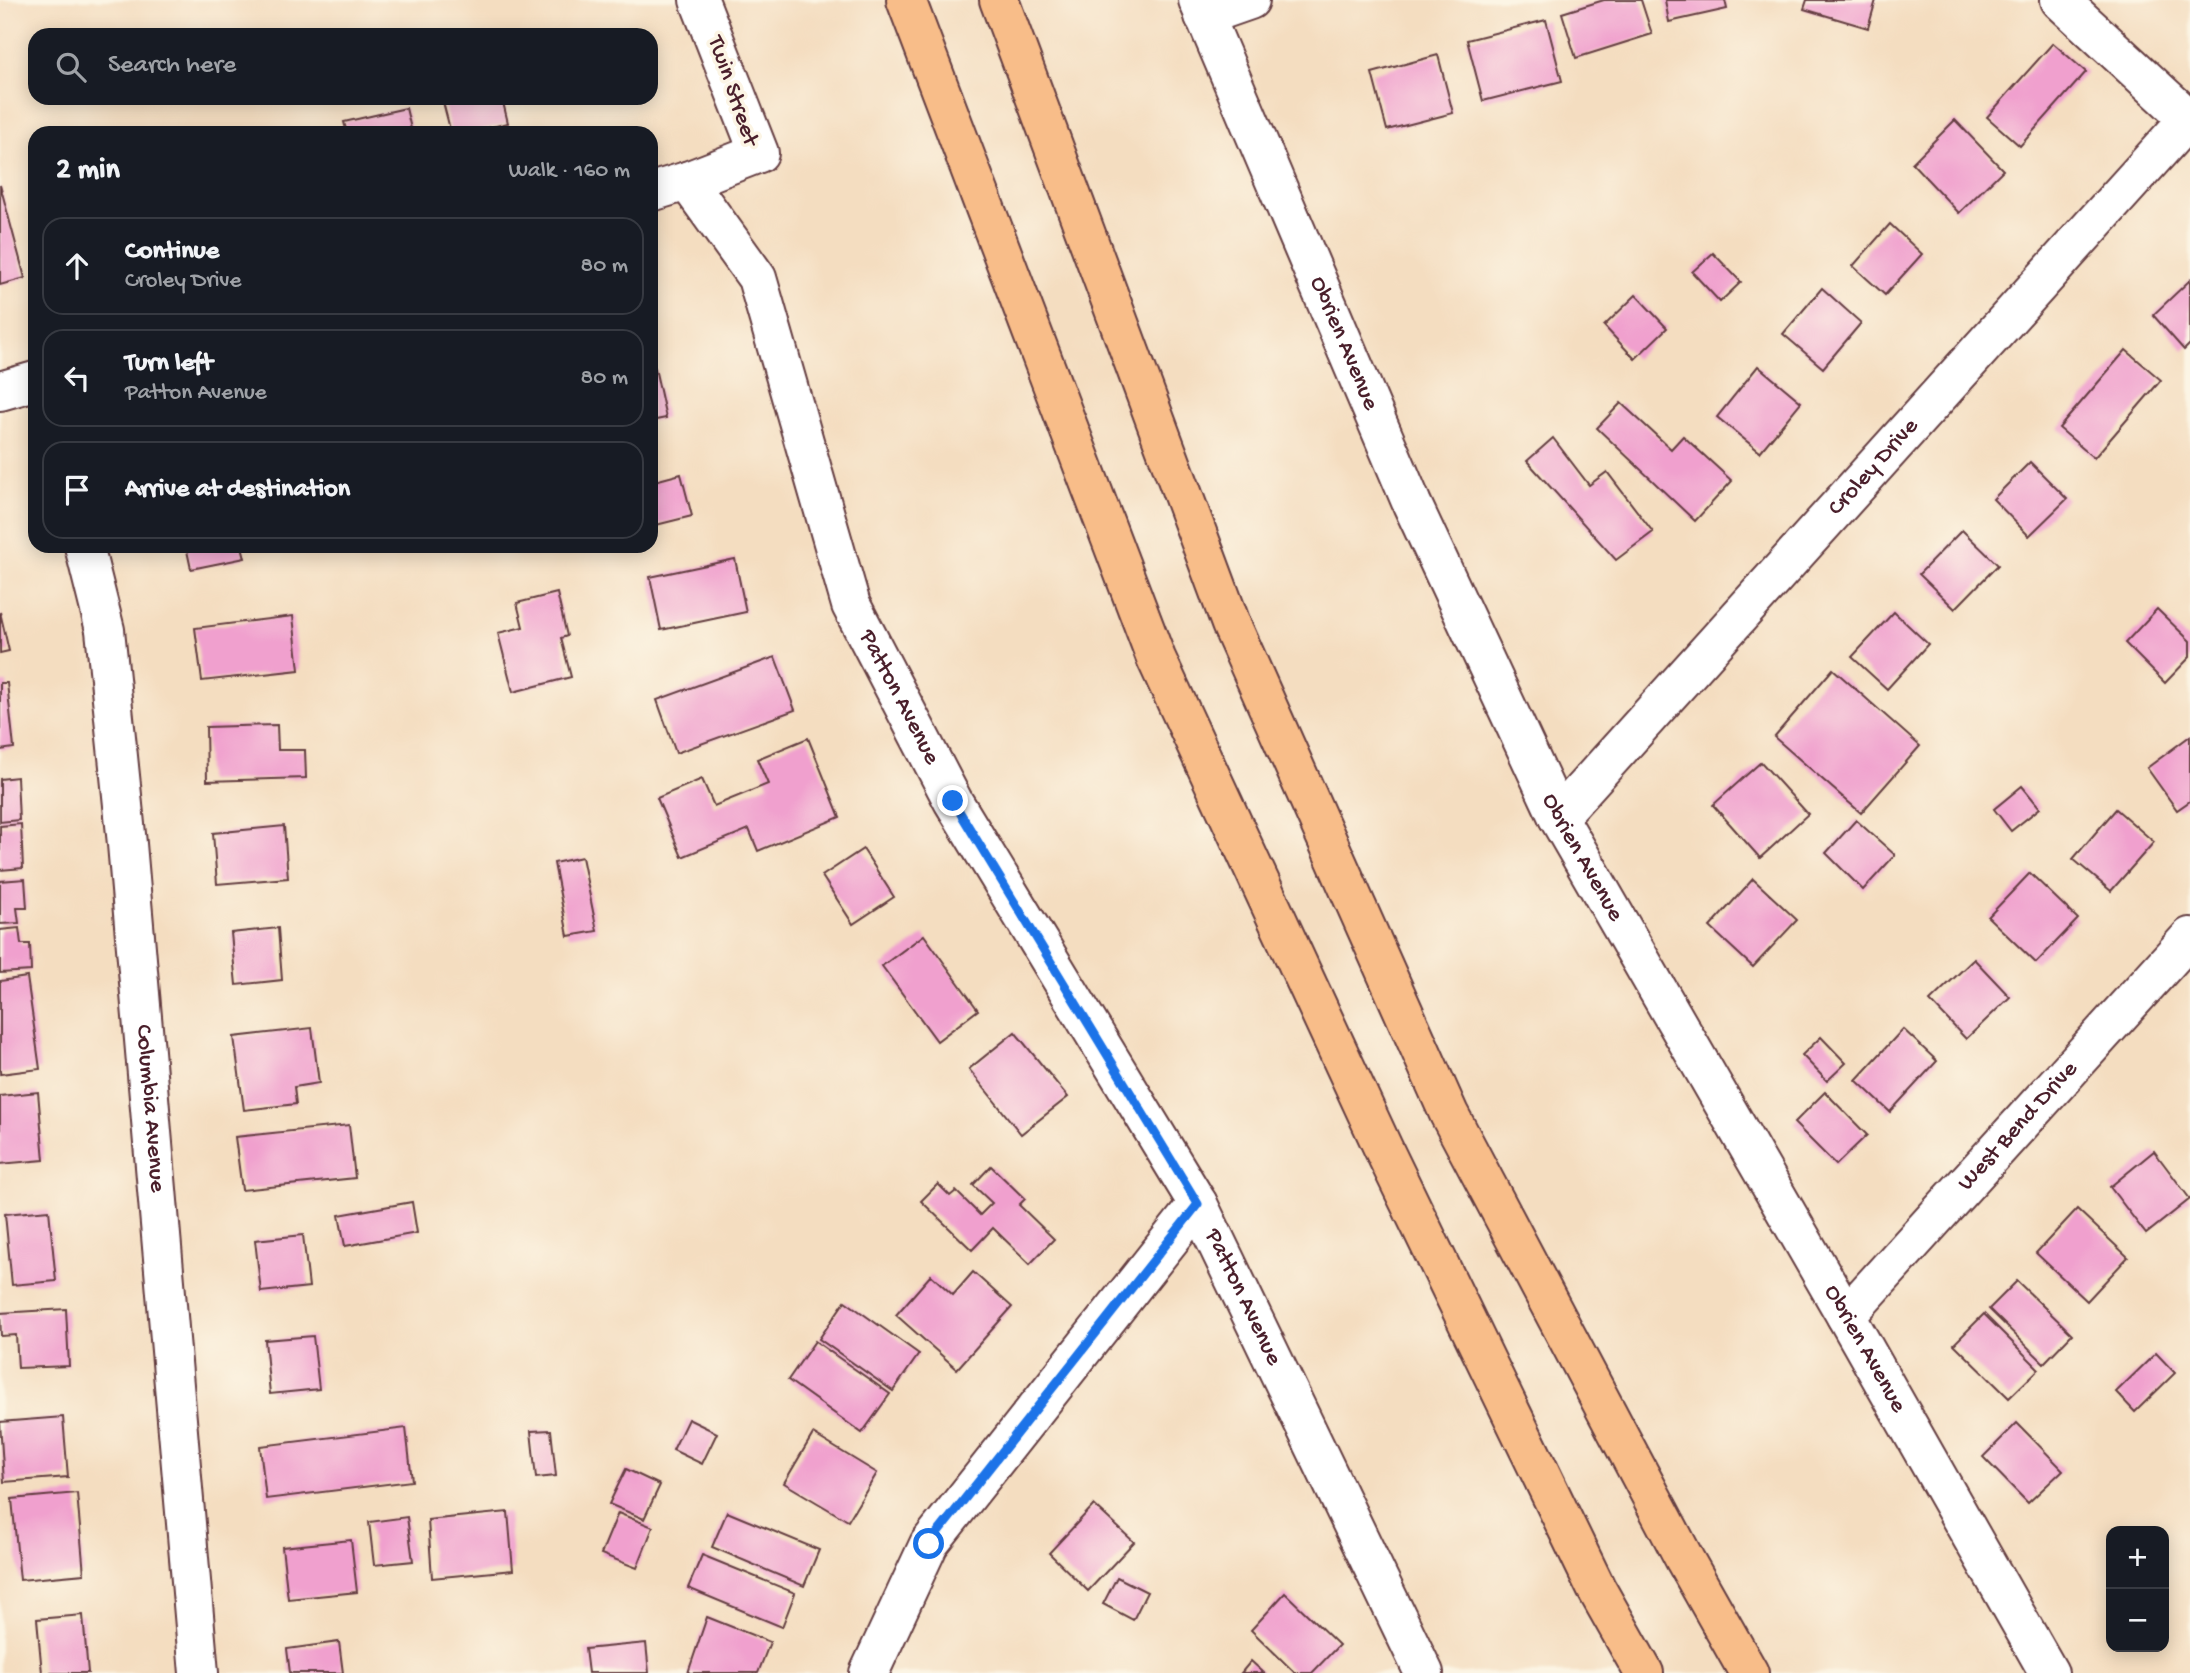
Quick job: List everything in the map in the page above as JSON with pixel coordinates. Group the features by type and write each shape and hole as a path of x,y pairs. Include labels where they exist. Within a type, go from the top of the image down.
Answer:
{"highway":[{"path":"906,0 1156,658 1383,1149 1596,1588 1644,1673"},
{"path":"999,0 1231,624 1443,1101 1685,1560 1749,1673"}],"street":[{"name":"Twin Street","path":"687,181 759,153 699,0"},
{"path":"1201,8 1250,0"},
{"path":"2060,0 2189,119"},
{"name":"Obrien Avenue","path":"1201,8 1412,504 1558,817 2049,1673"},
{"name":"Croley Drive","path":"1558,817 2189,119"},
{"path":"658,190 687,181"},
{"name":"Patton Avenue","path":"687,181 757,278 851,605 953,801 1198,1204 1424,1673"},
{"path":"0,391 28,383"},
{"name":"Columbia Avenue","path":"86,553 105,630 127,844 199,1673"},
{"name":"West Bend Drive","path":"1846,1316 2190,937"},
{"path":"869,1673 929,1544 1198,1204"}],"building":[{"path":"1604,0 1641,0 1652,34 1576,58 1562,13"},
{"path":"1665,0 1725,0 1727,9 1669,22"},
{"path":"1807,0 1876,0 1868,28 1804,9"},
{"path":"1546,20 1562,81 1483,101 1467,40"},
{"path":"2053,43 2086,72 2020,146 1987,117"},
{"path":"1438,55 1453,113 1387,130 1372,73"},
{"path":"444,105 504,105 508,123 496,126 449,126"},
{"path":"406,108 410,126 345,126 344,122"},
{"path":"1955,120 2003,170 1959,213 1912,163"},
{"path":"0,185 25,278 0,285"},
{"path":"1890,224 1922,254 1885,295 1853,266"},
{"path":"1713,253 1741,282 1720,302 1692,272"},
{"path":"2190,280 2190,344 2184,350 2153,315"},
{"path":"1822,288 1861,323 1823,368 1783,334"},
{"path":"1636,295 1667,328 1635,359 1604,326"},
{"path":"2126,350 2161,380 2094,458 2059,428"},
{"path":"1758,366 1801,402 1760,452 1717,417"},
{"path":"658,382 666,418 658,420"},
{"path":"1621,403 1671,449 1683,436 1732,481 1695,521 1597,428"},
{"path":"1553,438 1589,485 1607,472 1653,532 1616,560 1527,461"},
{"path":"2030,462 2067,499 2029,536 1993,499"},
{"path":"681,474 692,516 658,524 658,480"},
{"path":"1962,530 1998,565 1955,609 1919,574"},
{"path":"188,553 244,553 245,558 191,569"},
{"path":"735,559 746,612 661,630 650,577"},
{"path":"557,593 567,636 561,638 571,677 513,692 498,633 523,627 517,603"},
{"path":"2157,609 2190,641 2190,657 2165,683 2125,643"},
{"path":"0,612 9,651 0,653"},
{"path":"1894,612 1928,644 1887,689 1852,657"},
{"path":"293,616 299,670 202,681 195,628"},
{"path":"775,657 795,710 676,753 657,700"},
{"path":"1833,669 1920,746 1861,813 1774,737"},
{"path":"0,683 7,683 14,748 0,750"},
{"path":"277,725 278,750 305,750 306,778 207,781 206,727"},
{"path":"2190,736 2190,801 2177,810 2147,768"},
{"path":"808,738 840,817 758,851 749,829 682,857 657,798 702,779 714,806 768,784 757,759"},
{"path":"1761,762 1808,814 1760,858 1713,805"},
{"path":"17,777 19,820 0,822 0,779"},
{"path":"2022,786 2040,808 2011,831 1994,809"},
{"path":"2116,809 2154,842 2111,891 2073,859"},
{"path":"1856,820 1895,855 1863,890 1826,853"},
{"path":"21,824 23,868 0,870 0,826"},
{"path":"284,826 288,878 217,884 213,833"},
{"path":"863,849 894,897 853,924 822,876"},
{"path":"582,857 597,931 568,936 554,863"},
{"path":"2030,873 2078,919 2036,963 1988,917"},
{"path":"25,879 27,908 17,908 19,923 0,924 0,881"},
{"path":"1753,879 1797,920 1753,967 1710,927"},
{"path":"19,928 21,944 30,944 31,971 0,973 0,930"},
{"path":"278,928 282,980 236,985 231,933"},
{"path":"924,935 978,1010 937,1041 882,966"},
{"path":"1974,959 2010,997 1966,1039 1930,1001"},
{"path":"27,977 40,1069 0,1074 0,981"},
{"path":"312,1028 319,1083 294,1087 296,1104 244,1110 234,1037"},
{"path":"1903,1029 1937,1061 1890,1112 1856,1080"},
{"path":"1015,1032 1068,1097 1021,1134 969,1069"},
{"path":"1821,1037 1846,1063 1827,1081 1802,1055"},
{"path":"38,1092 44,1160 0,1164 0,1096"},
{"path":"1825,1092 1867,1135 1836,1165 1794,1123"},
{"path":"349,1125 355,1178 242,1190 235,1137"},
{"path":"2154,1151 2190,1199 2146,1234 2110,1187"},
{"path":"991,1166 1025,1199 1019,1205 1054,1239 1030,1264 993,1228 972,1250 921,1201 938,1184 950,1196 956,1191 980,1215 992,1203 973,1185"},
{"path":"412,1202 417,1233 345,1246 339,1215"},
{"path":"2077,1209 2128,1257 2087,1301 2036,1253"},
{"path":"49,1210 56,1281 12,1285 5,1214"},
{"path":"303,1235 309,1287 261,1292 255,1240"},
{"path":"973,1272 1012,1307 957,1369 896,1315 931,1275 953,1295"},
{"path":"2017,1281 2072,1334 2044,1363 1989,1309"},
{"path":"845,1301 919,1354 893,1391 819,1339"},
{"path":"66,1309 69,1366 18,1368 16,1335 1,1336 0,1313"},
{"path":"1984,1314 2039,1369 2009,1398 1954,1344"},
{"path":"313,1336 319,1389 270,1394 265,1340"},
{"path":"815,1341 890,1394 862,1433 788,1380"},
{"path":"2156,1353 2175,1373 2135,1412 2116,1392"},
{"path":"63,1417 68,1477 4,1482 0,1422"},
{"path":"688,1419 717,1433 702,1464 673,1450"},
{"path":"2017,1423 2063,1470 2028,1503 1983,1457"},
{"path":"406,1428 412,1481 266,1499 260,1446"},
{"path":"551,1430 556,1476 536,1478 531,1431"},
{"path":"813,1434 877,1473 848,1521 784,1483"},
{"path":"626,1469 660,1485 644,1519 609,1504"},
{"path":"77,1493 84,1574 20,1580 12,1499"},
{"path":"1094,1505 1134,1542 1088,1591 1049,1553"},
{"path":"508,1512 513,1570 432,1578 428,1520"},
{"path":"727,1512 819,1550 804,1586 712,1547"},
{"path":"618,1513 653,1527 637,1568 601,1554"},
{"path":"407,1517 413,1561 374,1565 369,1522"},
{"path":"351,1540 357,1592 288,1599 282,1547"},
{"path":"702,1555 795,1593 782,1627 688,1588"},
{"path":"1117,1577 1147,1592 1133,1620 1103,1604"},
{"path":"1285,1593 1339,1645 1312,1673 1295,1673 1251,1630"},
{"path":"83,1615 88,1673 42,1673 37,1619"},
{"path":"707,1617 770,1642 758,1673 688,1673"},
{"path":"339,1642 343,1673 290,1673 287,1649"},
{"path":"646,1643 649,1673 588,1673 585,1649"},
{"path":"1251,1661 1264,1673 1241,1673"}],"route":[{"path":"929,1544 1198,1204 953,801"}]}
